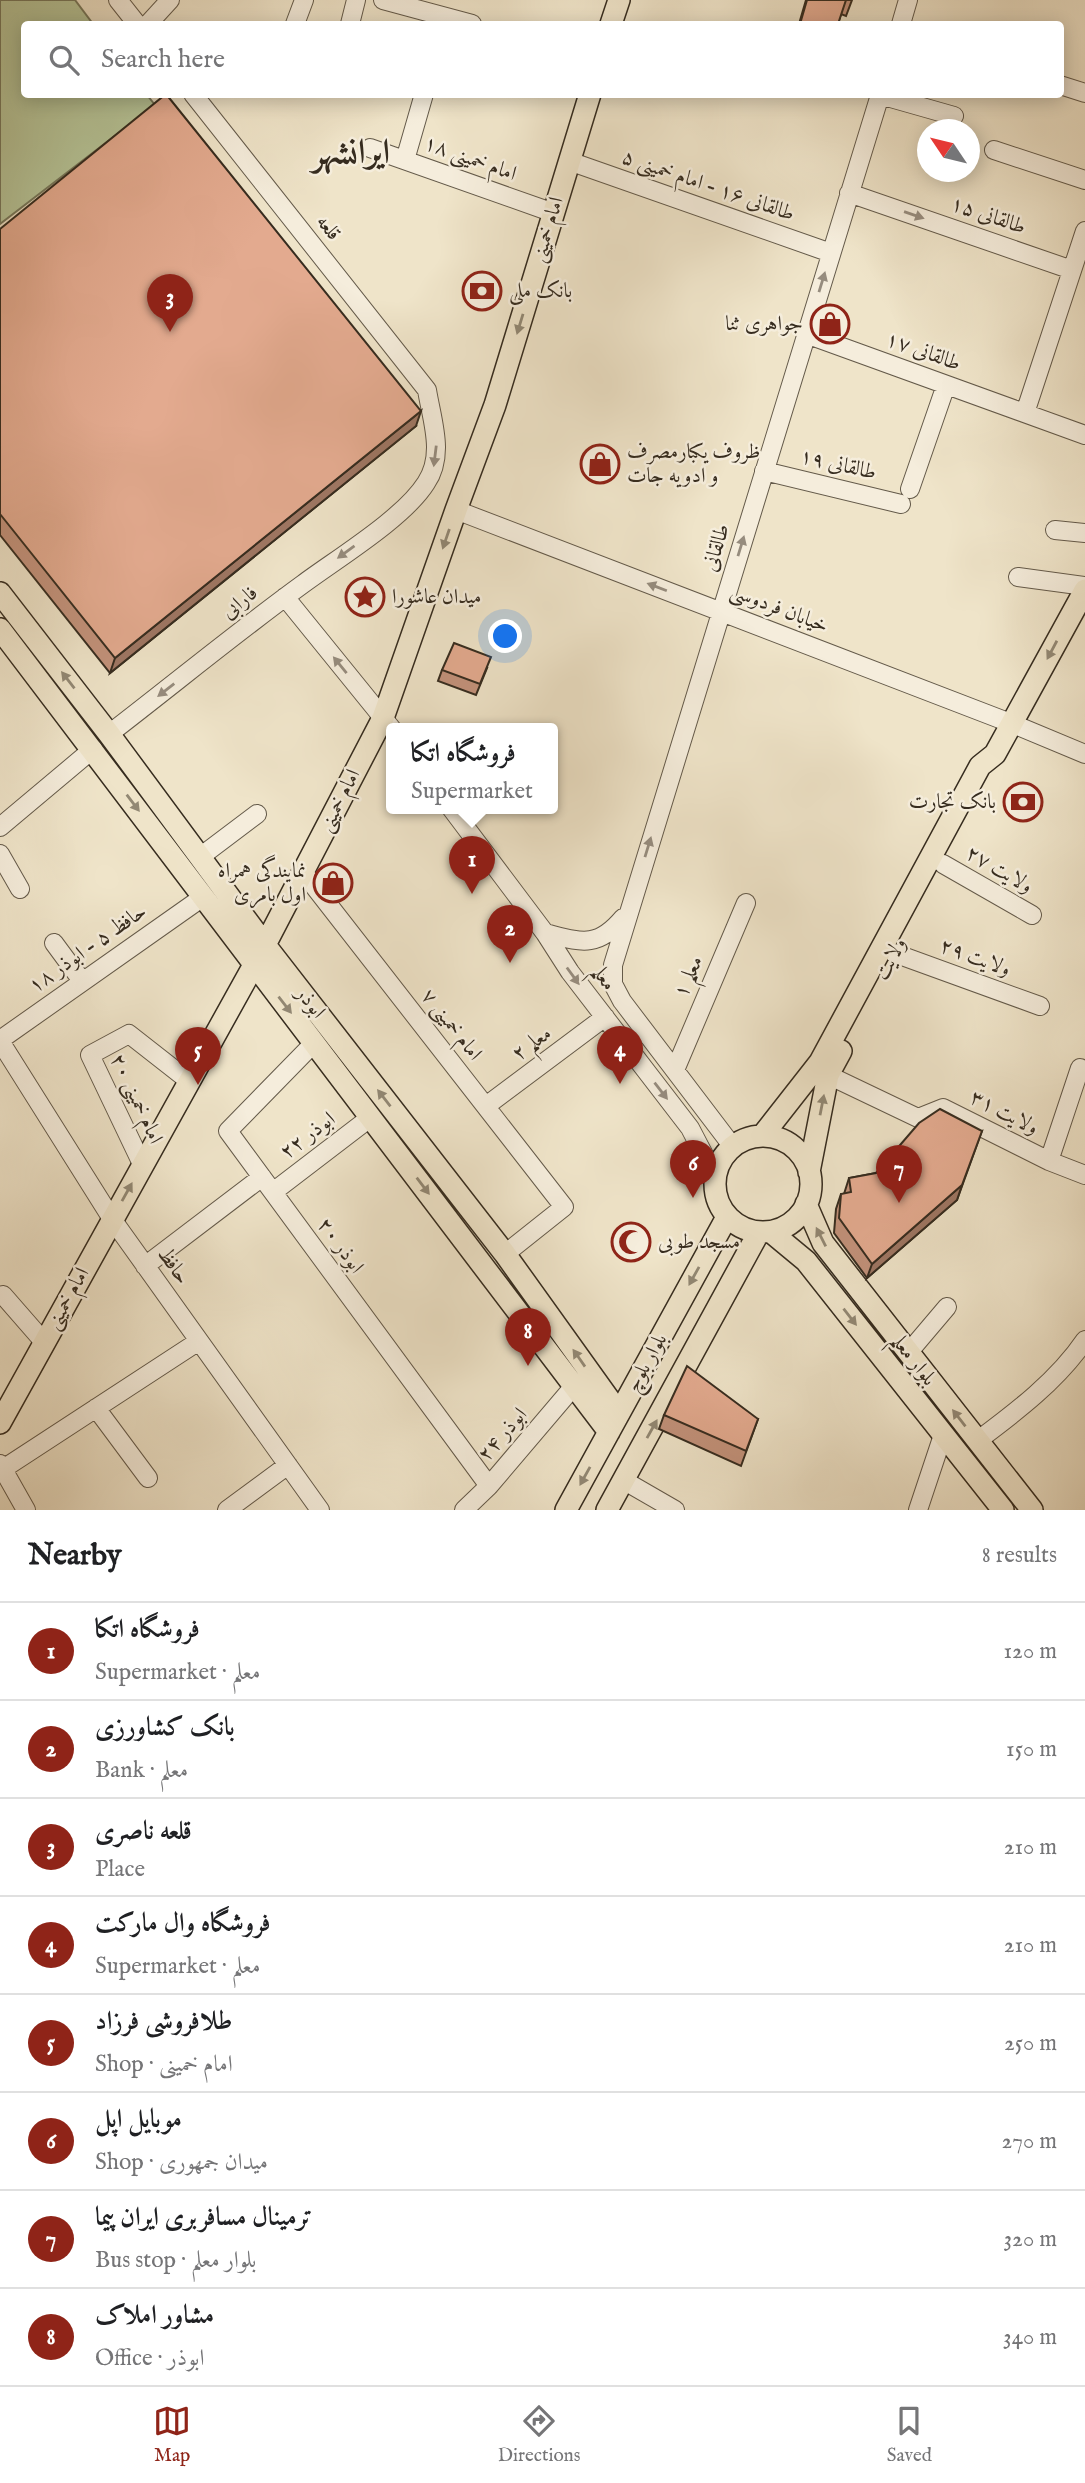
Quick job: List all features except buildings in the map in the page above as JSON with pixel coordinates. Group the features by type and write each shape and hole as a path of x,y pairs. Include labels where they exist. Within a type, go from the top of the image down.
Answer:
{"main road":[{"path":"612,21 618,0"},
{"name":"امام خمینی","path":"387,723 456,510 495,405 589,98"},
{"name":"ولایت","path":"809,1172 824,1069 980,766 995,754 1013,724 1085,588"},
{"name":"ابوذر","path":"0,593 265,944 505,1254 619,1413"},
{"name":"ابوذر","path":"0,629 609,1432"},
{"name":"امام خمینی","path":"0,1423 386,726"},
{"name":"ولایت","path":"824,1069 894,953 943,864 992,773 995,754"},
{"path":"762,1136 824,1069"},
{"path":"762,1136 789,1144 802,1156 809,1172 810,1188 806,1204 796,1219 786,1226 765,1232 738,1226 727,1217 715,1193 715,1176 720,1162 733,1147 748,1139 762,1136"},
{"name":"بلوار معلم","path":"806,1204 823,1243 1032,1510"},
{"name":"بلوار بلوچ","path":"566,1510 727,1217"},
{"name":"بلوار معلم","path":"765,1232 806,1261 1003,1510"},
{"name":"بلوار بلوچ","path":"607,1510 765,1232"}],"street":[{"path":"118,0 135,21"},
{"path":"151,21 170,0"},
{"path":"296,21 304,0"},
{"path":"351,21 356,0"},
{"path":"383,0 447,21 454,0"},
{"path":"902,21 908,0"},
{"path":"1064,86 1085,93"},
{"name":"قلعه","path":"196,98 427,390"},
{"path":"405,160 423,98"},
{"name":"طالقانی","path":"630,1013 613,984 613,965 879,98"},
{"path":"893,98 954,116"},
{"name":"امام خمینی ۱۸","path":"370,148 554,213"},
{"path":"994,150 1085,180"},
{"name":"طالقانی ۱۶ - امام خمینی ۵","path":"569,161 831,253"},
{"name":"طالقانی ۱۵","path":"849,193 1072,270"},
{"path":"1025,413 1085,231"},
{"name":"طالقانی ۱۷","path":"806,334 1085,435"},
{"name":"طالقانی ۱۹","path":"764,471 906,496 946,384"},
{"name":"فارابی","path":"109,734 401,511 426,484 434,466 437,448 427,390"},
{"name":"خیابان فردوسی","path":"456,510 1085,754"},
{"path":"1055,530 1085,533"},
{"path":"1018,577 1085,588"},
{"path":"285,597 386,723"},
{"path":"0,827 93,749"},
{"path":"200,857 257,814"},
{"name":"معلم","path":"456,814 545,933 570,972 690,1128 715,1176"},
{"path":"0,854 20,888"},
{"name":"ولایت ۲۷","path":"943,864 1032,915"},
{"name":"امام خمینی ۷","path":"303,872 564,1206 505,1254"},
{"name":"حافظ ۵ - ابوذر ۱۸","path":"0,1041 203,897"},
{"name":"معلم ۱","path":"675,1070 746,903"},
{"path":"545,933 578,941 596,939 610,934 628,912"},
{"path":"54,943 82,981"},
{"name":"ولایت ۲۹","path":"894,953 1040,1006"},
{"name":"معلم","path":"630,1013 733,1147"},
{"name":"معلم ۲","path":"485,1106 604,1017"},
{"name":"امام خمینی ۲۰","path":"142,1164 90,1055 130,1034 189,1081"},
{"name":"حافظ","path":"0,1041 112,1219 320,1510"},
{"name":"ابوذر ۲۰","path":"314,1043 228,1131 489,1486"},
{"path":"1049,1161 1080,1068"},
{"name":"ولایت ۳۱","path":"824,1069 918,1118 943,1108 1049,1161 1085,1175"},
{"name":"ابوذر ۲۲","path":"145,1266 371,1117"},
{"path":"3,1295 44,1342"},
{"path":"908,1353 947,1307"},
{"path":"977,1441 1079,1362 1085,1340"},
{"path":"26,1510 2,1467 199,1341"},
{"name":"ابوذر ۲۴","path":"464,1510 489,1486 574,1386"},
{"path":"96,1408 148,1478"},
{"path":"918,1510 943,1435"},
{"path":"227,1510 288,1465"},
{"path":"623,1480 676,1510"}],"green space":[{"path":"0,0 75,0 91,21 21,21 21,98 149,98 155,105 0,224"}],"place":[{"name":"بانک ملی","path":"482,291"},
{"name":"جواهری ثنا","path":"830,324"},
{"name":"قلعه ناصری","path":"170,332"},
{"name":"ظروف یکبارمصرف و ادویه جات","path":"600,464"},
{"name":"میدان عاشورا","path":"365,597"},
{"name":"بانک تجارت","path":"1023,802"},
{"name":"نمایندگی همراه اول بامری","path":"333,883"},
{"name":"فروشگاه اتکا","path":"472,894"},
{"name":"بانک کشاورزی","path":"510,963"},
{"name":"فروشگاه وال مارکت","path":"620,1084"},
{"name":"طلافروشی فرزاد","path":"198,1085"},
{"name":"موبایل اپل","path":"693,1198"},
{"name":"ترمینال مسافربری ایران پیما","path":"899,1203"},
{"name":"مسجد طوبی","path":"631,1242"},
{"name":"مشاور املاک","path":"528,1366"}],"district":[{"name":"ایرانشهر","path":"351,153"}]}
